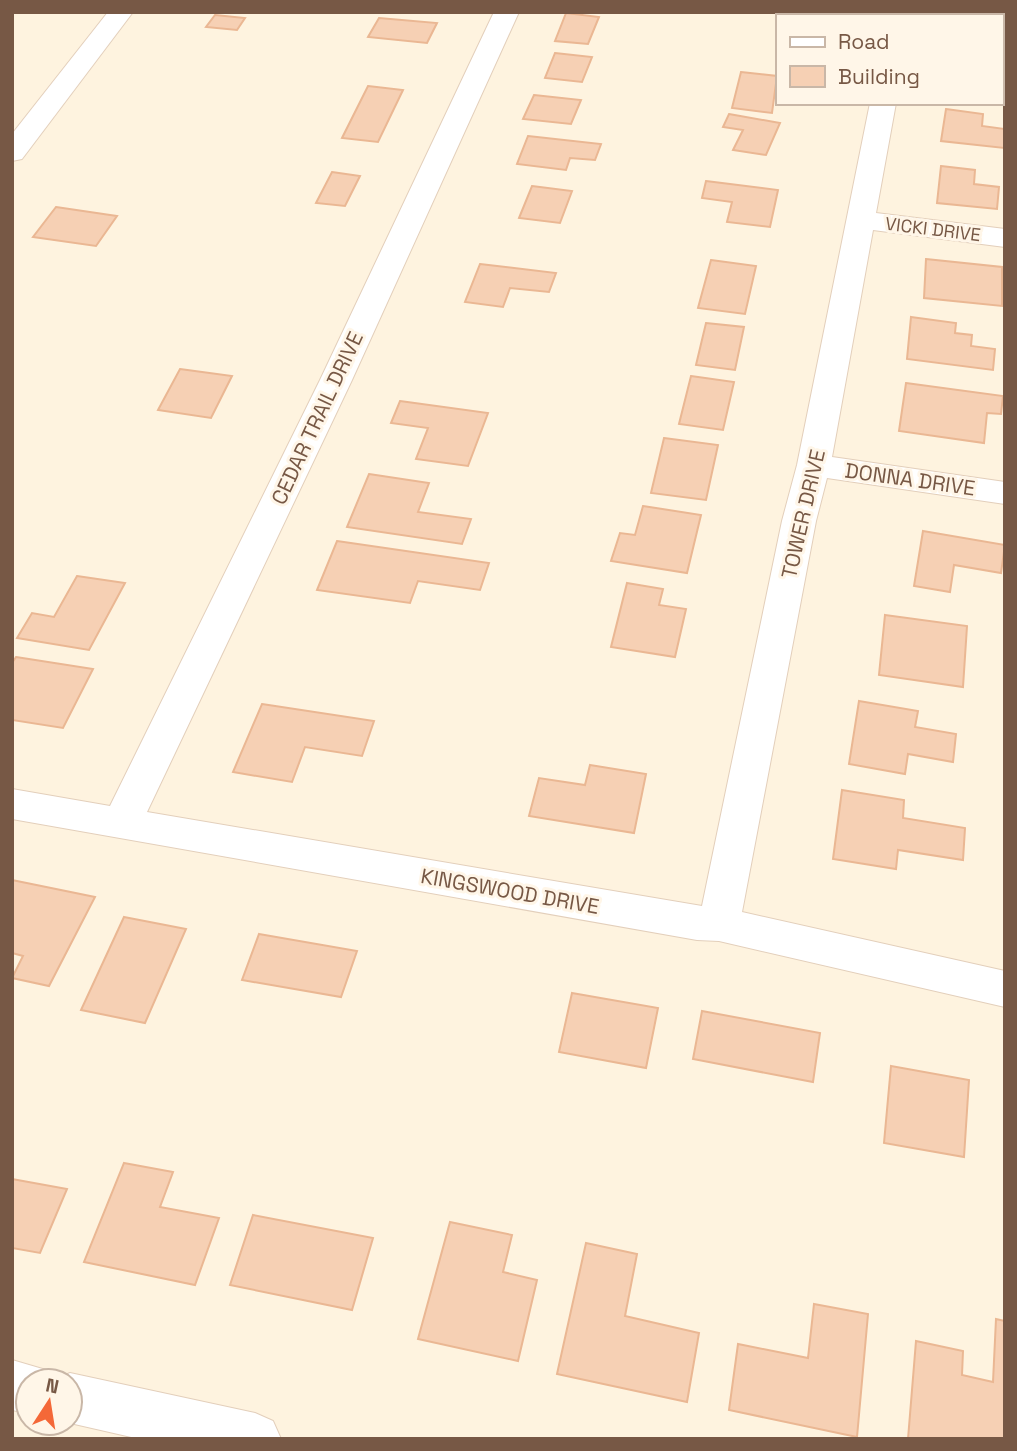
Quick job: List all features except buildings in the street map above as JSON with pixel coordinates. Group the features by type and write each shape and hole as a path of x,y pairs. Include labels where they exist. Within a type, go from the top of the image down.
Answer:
{"street":[{"path":"12,153 121,12"},
{"name":"CEDAR TRAIL DRIVE","path":"122,822 336,380 507,12"},
{"name":"TOWER DRIVE","path":"719,924 799,522 814,466 883,105"},
{"name":"VICKI DRIVE","path":"862,220 1005,238"},
{"name":"DONNA DRIVE","path":"814,466 1005,493"},
{"name":"KINGSWOOD DRIVE","path":"12,804 697,923 719,924 1005,989"},
{"path":"84,1401 255,1439"}]}
